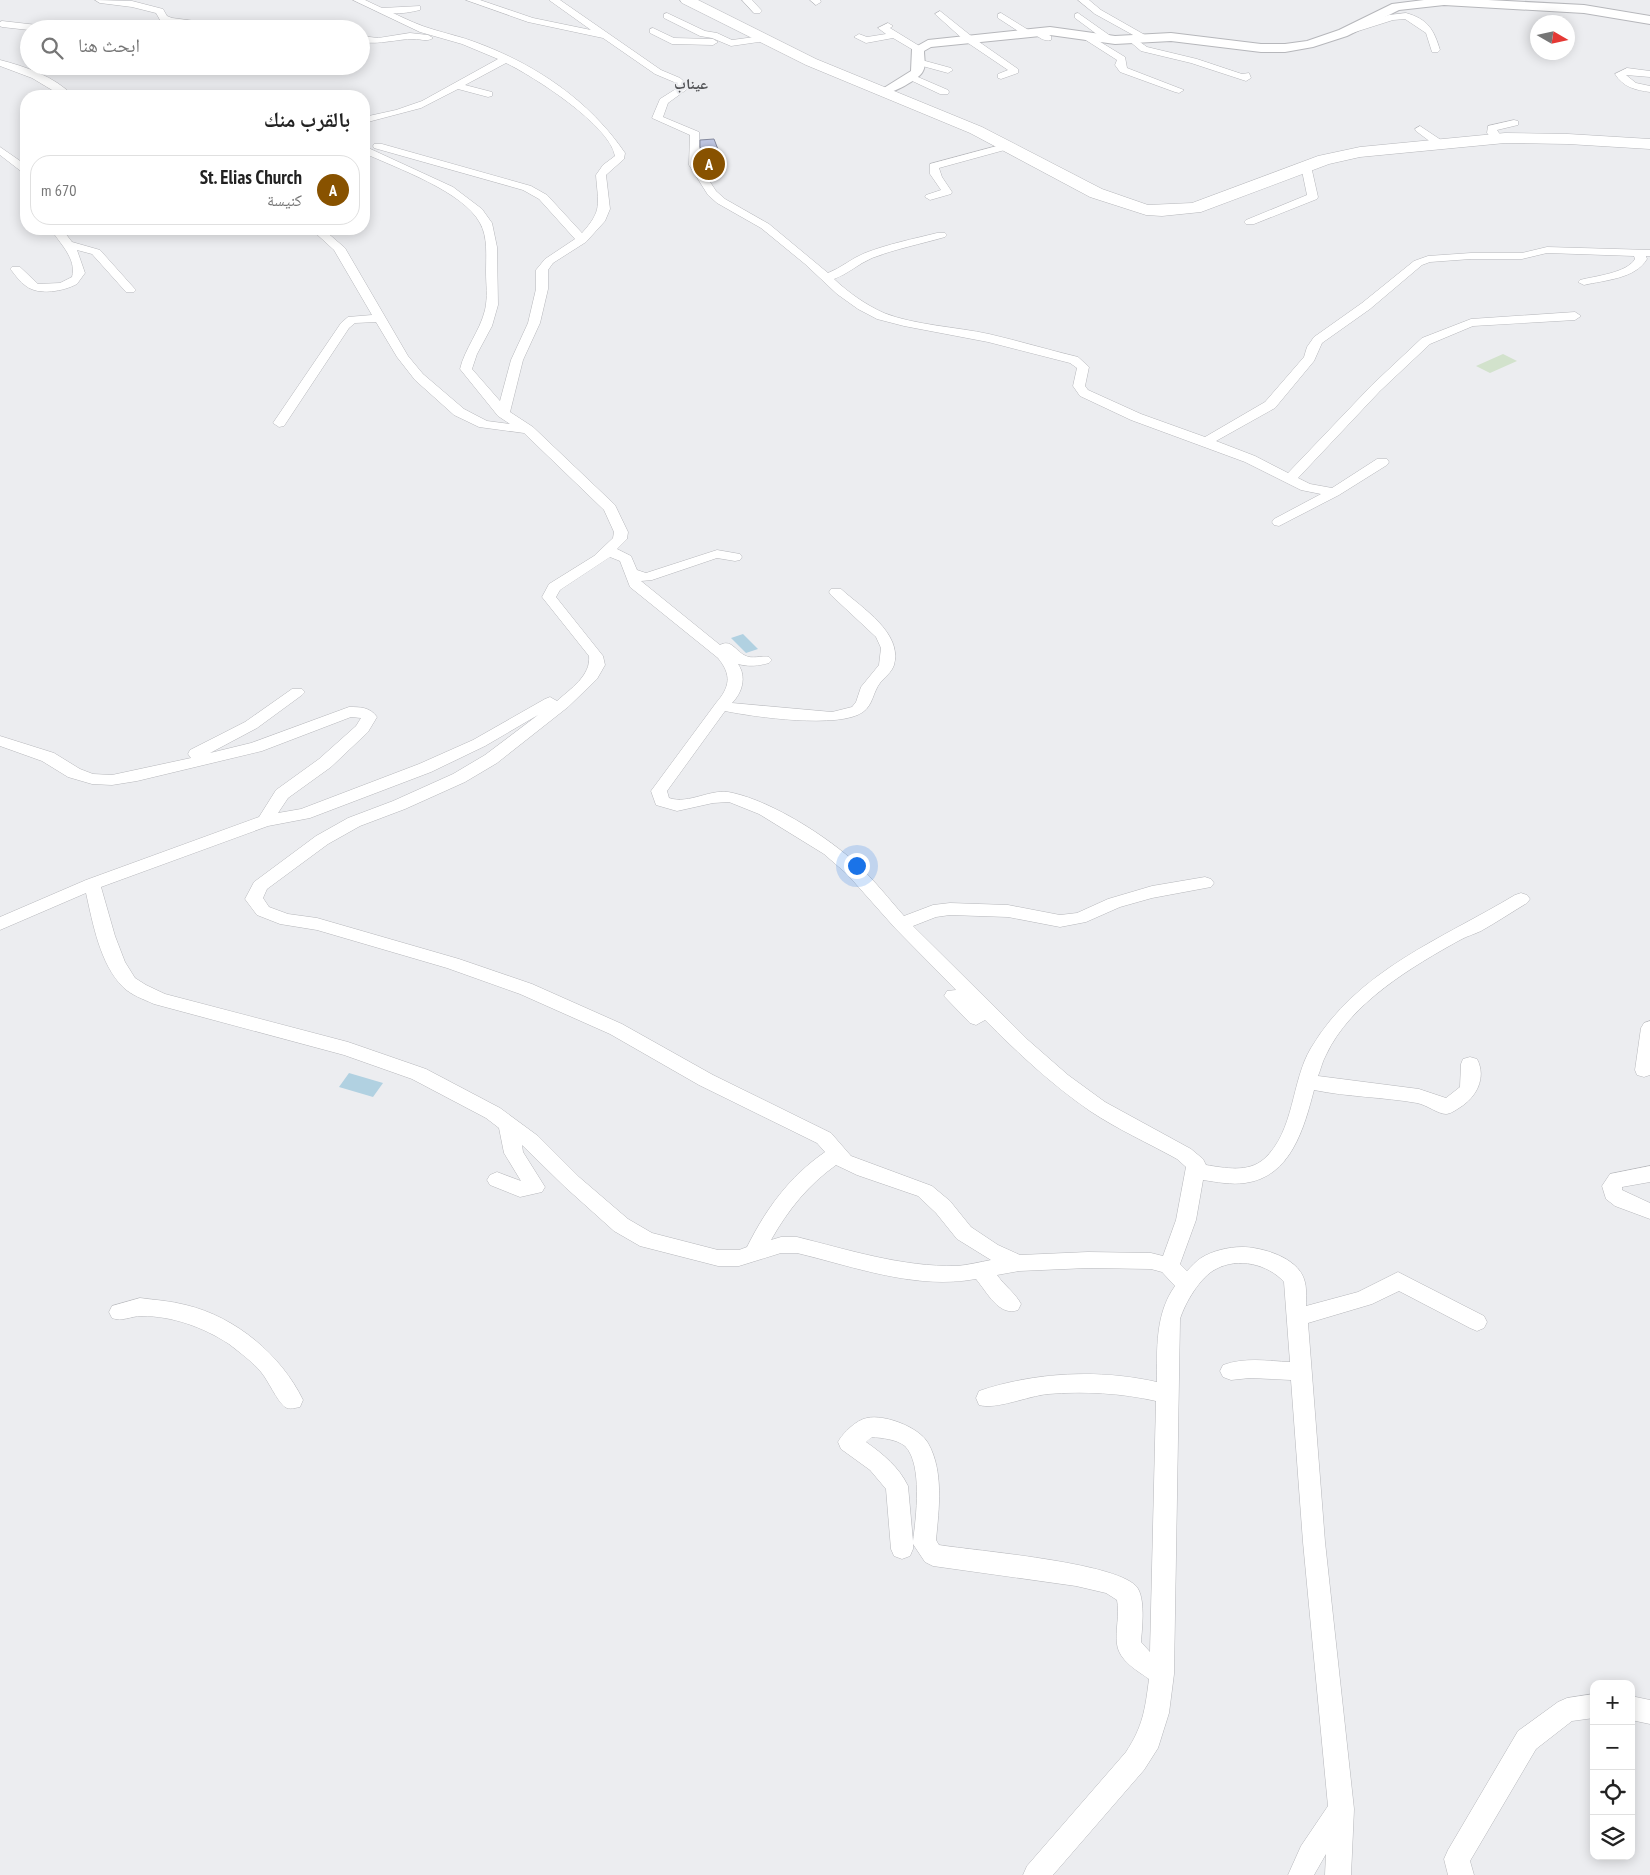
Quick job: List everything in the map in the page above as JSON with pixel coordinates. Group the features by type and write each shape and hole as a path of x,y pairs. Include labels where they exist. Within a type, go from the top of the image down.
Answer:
{"main road":[{"path":"688,0 762,39 811,62 959,123 1008,146 1096,193 1146,210 1162,212 1203,206 1306,166 1338,156 1360,152 1498,139 1539,138 1650,144"}],"street":[{"path":"100,0 132,4 160,11 163,18 168,20"},
{"path":"358,0 422,29 478,46 532,72 580,105 602,129 620,153 620,157 607,167 601,175 602,214 592,231 582,240 549,261 542,270 542,289 534,323 517,360 503,413"},
{"path":"471,0 531,20 606,36"},
{"path":"554,0 658,72 677,80 685,87 664,101 657,118 695,134 694,166 712,193 721,201 764,226 841,292 862,306 894,320 989,338 1074,360 1083,367 1079,386 1084,393 1136,417 1250,458 1306,487 1334,492"},
{"path":"747,0 757,11"},
{"path":"1083,0 1098,12 1151,38 1193,51"},
{"path":"1352,30 1396,7 1439,1 1584,9 1650,20"},
{"path":"378,8 399,11 417,8"},
{"path":"940,14 954,28 1015,71 1001,76"},
{"path":"667,16 703,34 714,35 731,43"},
{"path":"1001,16 1038,34"},
{"path":"1078,16 1109,39"},
{"path":"918,49 928,44 1057,31 1109,39 1185,38 1245,46 1286,48 1309,44 1392,17 1406,16 1415,20 1430,32 1436,50"},
{"path":"2,24 20,26"},
{"path":"888,26 883,28 918,49"},
{"path":"653,31 672,41 731,43 762,39"},
{"path":"370,40 380,41 415,35 455,44 478,46"},
{"path":"859,37 866,40 895,35"},
{"path":"1084,35 1122,59 1120,64 1122,70 1179,90"},
{"path":"1134,40 1144,49 1194,61 1246,78 1246,75"},
{"path":"885,92 912,77 918,69 918,49"},
{"path":"370,119 406,111 433,99 488,67 506,59"},
{"path":"918,62 948,70"},
{"path":"0,63 20,71"},
{"path":"1650,74 1627,71 1620,74 1623,80 1629,84 1650,89"},
{"path":"28,75 59,90"},
{"path":"912,77 944,92"},
{"path":"457,86 488,94"},
{"path":"1498,139 1492,133 1492,128 1514,123"},
{"path":"1420,129 1440,144"},
{"path":"370,142 527,188 544,197 582,240"},
{"path":"930,197 947,192 933,173 934,166 1008,146"},
{"path":"0,150 20,165"},
{"path":"370,152 448,190 470,204 486,222 491,248 492,304 482,334 468,356 466,369 503,413 528,430 610,508 621,532 620,539 609,551 554,588 549,597 596,656 597,665 592,676 563,704 491,758 459,778 399,805 354,822 322,840 260,886 254,899 263,911 286,920 317,924 420,953 552,1000 616,1029 706,1080 824,1138 844,1161 925,1191 943,1207 964,1232 991,1251 1019,1263"},
{"path":"1250,222 1313,197 1306,166"},
{"path":"16,270 31,285 39,287 58,287 76,280 79,273 75,257 61,235"},
{"path":"324,235 339,248 379,318 418,378 459,412 484,424 528,430"},
{"path":"826,278 844,271 857,261 870,255 941,235"},
{"path":"68,244 96,252 130,290"},
{"path":"1206,442 1270,405 1310,358 1312,347 1318,340 1366,306 1418,263 1428,260 1471,256 1522,256 1547,250 1644,253 1637,266 1629,270 1584,282"},
{"path":"67,271 76,280"},
{"path":"1290,479 1376,388 1426,341 1471,323 1576,316"},
{"path":"280,423 345,326 352,320 379,318"},
{"path":"1279,522 1334,492 1382,462"},
{"path":"609,551 626,559 640,575 738,659 748,663 764,660"},
{"path":"735,557 717,554 704,557 640,575 635,584 723,656 733,667 736,684 733,692 720,706 659,791 662,801 677,806 730,797 765,810 830,850 853,870 902,924 1021,1044 1061,1080 1098,1107 1184,1154 1196,1164 1186,1220 1169,1266"},
{"path":"720,706 744,710 833,717 857,710 863,704 869,687 886,666 888,648 883,635 836,592"},
{"path":"0,924 92,884 265,821 304,814 425,768 479,743 560,696 578,689"},
{"path":"137,776 188,757 226,739 251,725 297,692"},
{"path":"0,741 48,757 74,773 92,779 112,780 137,776 256,747 349,712 362,712 369,717 356,735 324,763 282,794 265,821"},
{"path":"902,924 933,911 950,909 1008,912 1060,921 1080,918 1114,903 1152,892 1205,883"},
{"path":"92,884 100,918 121,970 129,982 141,991 160,999 348,1049 419,1074 493,1112 531,1140 598,1206 621,1225 647,1240 718,1258 739,1258 781,1244 797,1245 899,1270 950,1274 981,1271 1019,1263 1151,1261 1169,1266 1187,1284"},
{"path":"1196,1172 1242,1176 1258,1171 1271,1163 1291,1132 1317,1053 1333,1029 1373,987 1446,940 1474,928 1521,899"},
{"path":"953,996 976,1018 986,1008"},
{"path":"1644,1070 1650,1028"},
{"path":"1308,1081 1332,1087 1423,1097 1439,1102 1446,1107 1469,1091 1472,1081 1470,1064"},
{"path":"497,1180 511,1187 526,1190 535,1187 514,1153 508,1124"},
{"path":"754,1253 773,1217 793,1189 813,1170 837,1154"},
{"path":"1650,1174 1617,1180 1612,1186 1614,1194 1622,1200 1650,1211"},
{"path":"1036,1875 1136,1761 1149,1739 1157,1713 1162,1674 1170,1319 1175,1302 1187,1284 1207,1264 1225,1257 1243,1255 1266,1259 1283,1267 1294,1279 1314,1542 1341,1809 1338,1875"},
{"path":"981,1271 1002,1298 1011,1304"},
{"path":"1298,1316 1326,1310 1388,1289 1398,1280 1477,1322"},
{"path":"118,1312 140,1308 166,1310 187,1314 213,1324 236,1338 268,1364 292,1400"},
{"path":"1231,1372 1250,1369 1302,1372"},
{"path":"987,1398 1031,1388 1079,1385 1146,1388 1167,1394"},
{"path":"902,1549 896,1486 878,1463 849,1442 868,1427 896,1431 914,1441 921,1456 928,1487 928,1512 924,1543 933,1555 1076,1575 1111,1584 1128,1594 1131,1611 1129,1645 1138,1656 1162,1674"},
{"path":"1456,1870 1527,1740 1566,1710 1590,1707"},
{"path":"1635,1709 1650,1712"},
{"path":"1301,1875 1310,1856 1341,1809"}],"green space":[{"path":"1503,354 1517,361 1490,373 1476,366"}],"water":[{"path":"743,634 758,649 746,653 731,638"},
{"path":"349,1073 383,1083 373,1097 339,1087"}],"building":[{"path":"714,139 719,152 704,154 700,147 700,140"}],"place":[{"name":"St. Elias Church","path":"709,164"}],"district":[{"name":"عيناب","path":"691,84"}]}
